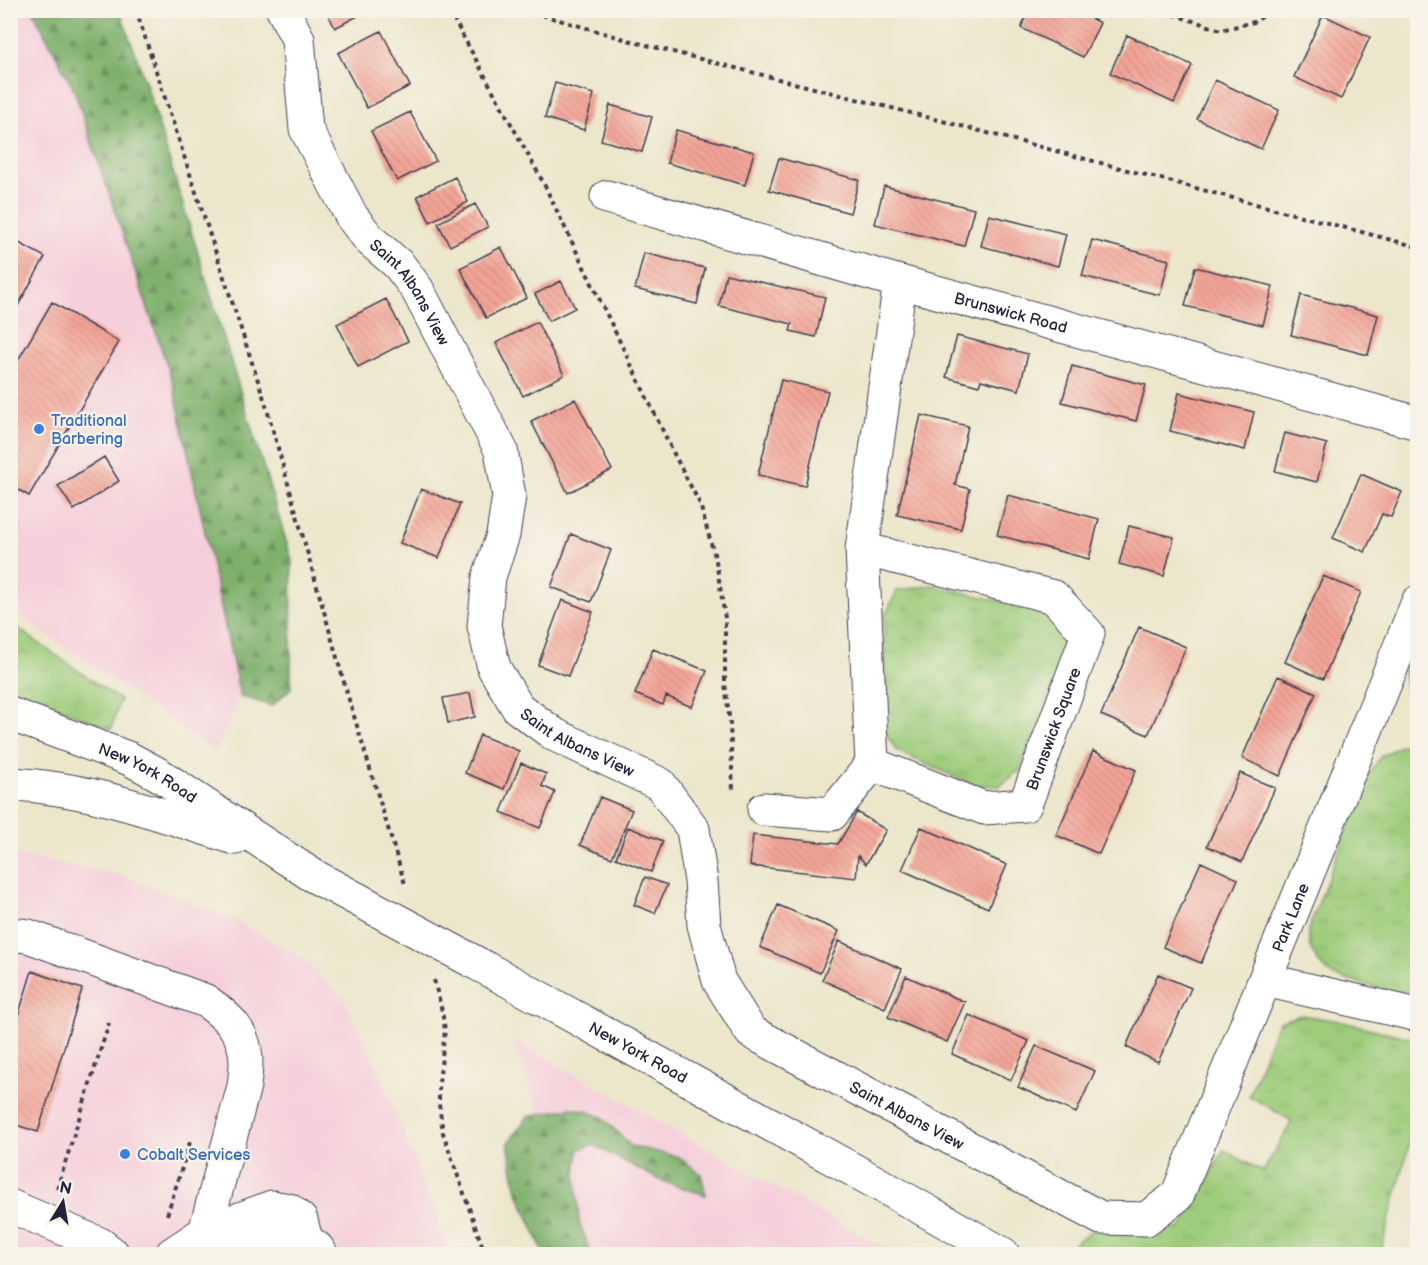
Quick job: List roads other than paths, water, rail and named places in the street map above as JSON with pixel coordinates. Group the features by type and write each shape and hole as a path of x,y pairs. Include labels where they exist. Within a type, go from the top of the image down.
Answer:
{"street":[{"name":"Saint Albans View","path":"283,10 298,39 306,129 352,217 370,240 399,265 417,289 501,450 509,496 503,535 489,577 484,626 494,668 518,708 555,735 660,784 693,829 702,880 704,925 719,981 751,1032 1101,1218 1146,1219"},
{"name":"Brunswick Road","path":"607,197 900,282 1418,423"},
{"path":"764,809 832,814 872,764 862,549 900,282"},
{"name":"Brunswick Square","path":"862,549 1054,597 1088,634 1025,805 984,808 872,764"},
{"name":"Park Lane","path":"1146,1219 1178,1196 1418,602"},
{"name":"New York Road","path":"10,714 130,759 158,774 312,875 1003,1254"},
{"name":"New York Road","path":"10,784 60,789 103,799 274,850"},
{"path":"10,934 28,936 206,1000 227,1017 240,1034 255,1087 215,1243"},
{"path":"1265,980 1418,1015"},
{"path":"10,1206 100,1244 113,1254"},
{"path":"172,1254 215,1243 272,1207 289,1210 301,1221 314,1247"}],"place":[{"name":"Traditional Barbering","path":"39,429"},
{"name":"Cobalt Services","path":"125,1154"}]}
